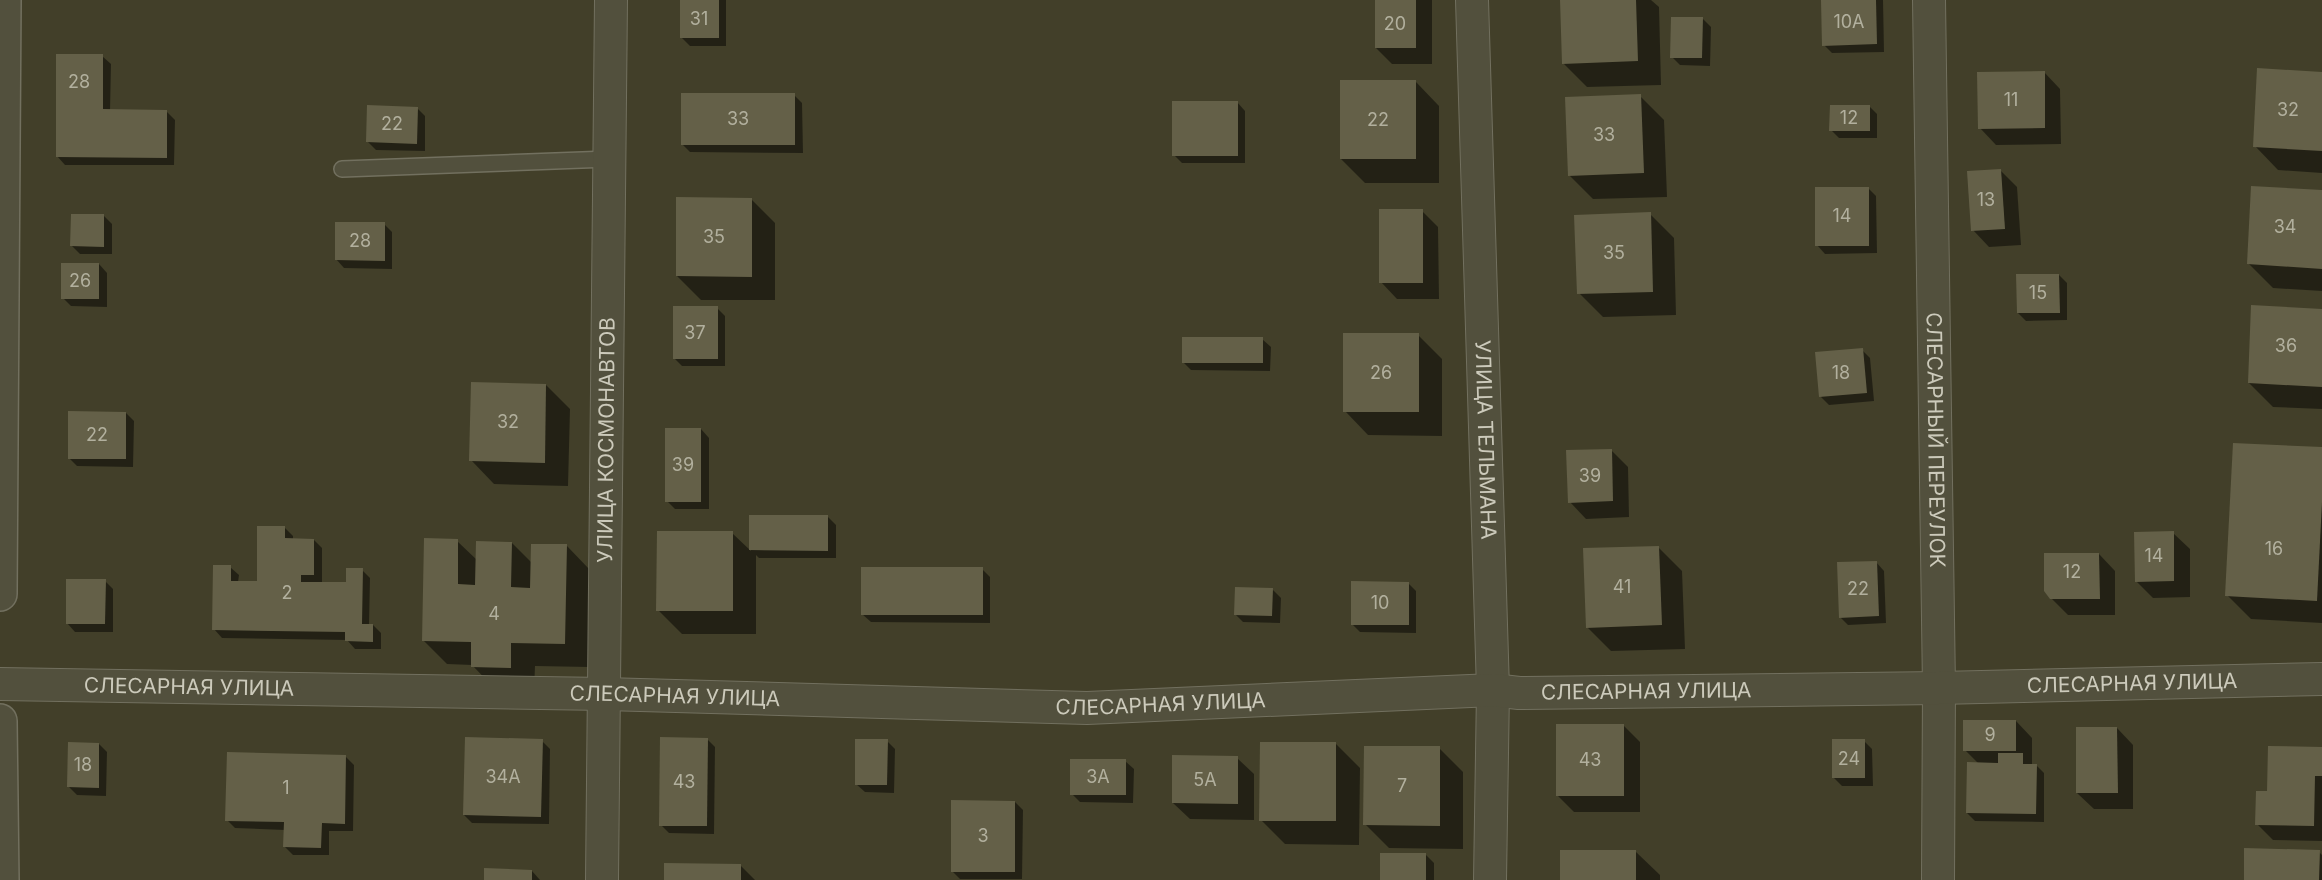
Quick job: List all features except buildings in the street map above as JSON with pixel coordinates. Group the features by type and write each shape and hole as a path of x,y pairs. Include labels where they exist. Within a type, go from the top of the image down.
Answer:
{"street":[{"path":"0,594 4,0"},
{"name":"УЛИЦА КОСМОНАВТОВ","path":"602,880 611,0"},
{"name":"УЛИЦА ТЕЛЬМАНА","path":"1472,0 1494,690 1490,880"},
{"name":"СЛЕСАРНЫЙ ПЕРЕУЛОК","path":"1929,0 1939,688 1938,880"},
{"name":"СЛЕСАРНАЯ УЛИЦА","path":"0,684 604,694 1087,708 1494,690 1519,693 1939,688 2322,679"},
{"path":"0,721 2,880"}],"lane":[{"path":"342,169 609,159"}]}
